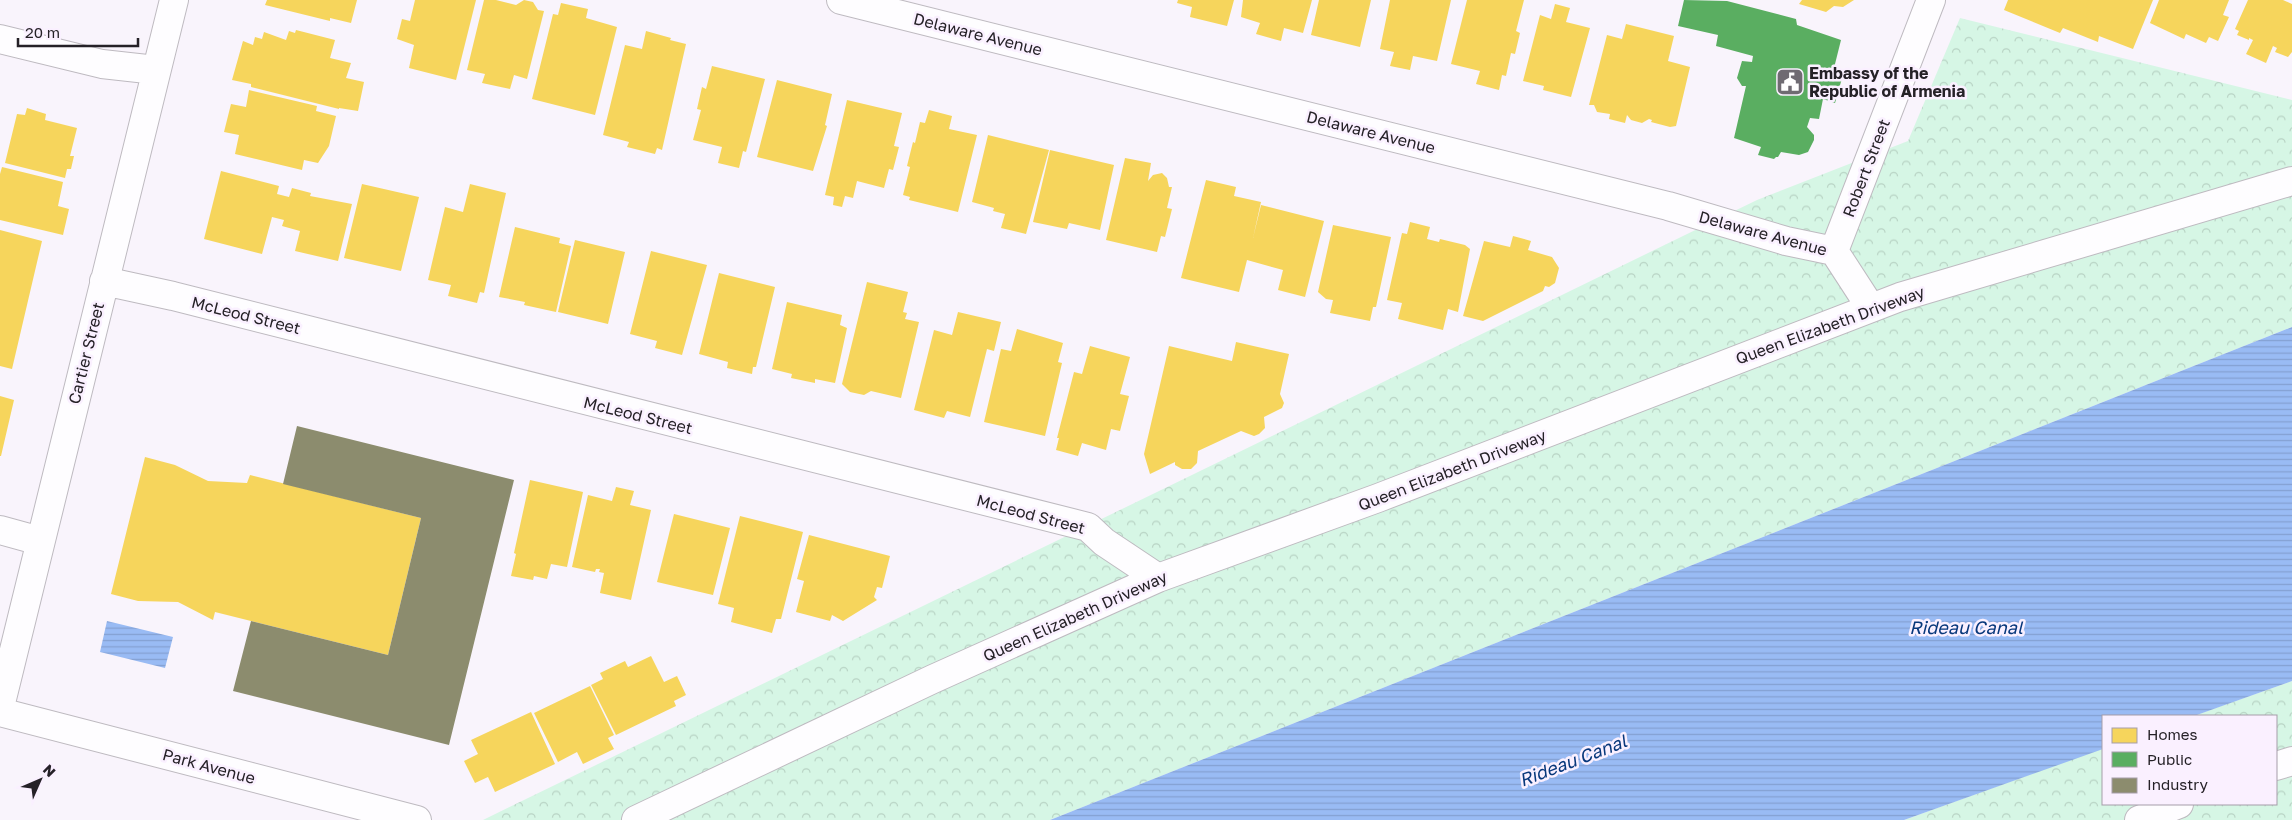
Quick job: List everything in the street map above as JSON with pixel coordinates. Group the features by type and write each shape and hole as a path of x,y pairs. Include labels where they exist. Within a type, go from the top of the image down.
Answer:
{"street":[{"name":"Cartier Street","path":"0,707 174,0"},
{"name":"Delaware Avenue","path":"841,0 1668,206 1786,241 1834,251 1871,308"},
{"name":"Robert Street","path":"1834,251 1931,0"},
{"path":"0,39 102,64 156,70"},
{"name":"Queen Elizabeth Driveway","path":"636,820 933,679 1158,578 1378,498 1900,297 2292,181"},
{"name":"McLeod Street","path":"104,281 173,296 1088,528 1104,542 1158,578"},
{"path":"0,530 40,541"},
{"name":"Park Avenue","path":"0,712 417,820"},
{"path":"2277,766 2292,761"},
{"path":"2139,820 2176,805"}],"green space":[{"path":"1960,18 2292,100 2292,327 1050,820 483,820 1757,200 1908,141"},
{"path":"2292,681 2292,820 1904,820 2102,748 2102,805 2277,805 2277,715 2196,715"}],"water":[{"name":"Rideau Canal","path":"2292,327 2292,681 2197,715 2102,715 2102,749 1904,820 1050,820"},
{"path":"107,621 173,637 165,668 100,652"}],"building: Homes":[{"path":"267,0 357,0 351,23 330,18 330,21 265,5"},
{"path":"415,0 476,0 456,80 409,68 414,45 397,39 402,19 410,21"},
{"path":"484,0 496,0 516,5 524,0 533,2 538,10 544,11 527,79 514,75 510,89 482,83 485,74 467,70"},
{"path":"1178,0 1234,0 1227,26 1190,17 1192,7 1177,3"},
{"path":"1243,0 1312,0 1303,33 1284,28 1281,41 1256,34 1260,23 1241,17"},
{"path":"1319,0 1371,0 1360,47 1311,35"},
{"path":"1390,0 1451,0 1437,61 1413,56 1410,70 1390,66 1394,52 1380,49"},
{"path":"1467,0 1524,0 1516,31 1520,33 1515,54 1511,53 1506,76 1502,75 1499,90 1476,84 1480,71 1451,64"},
{"path":"1802,0 1854,0 1843,7 1834,6 1826,12 1799,4"},
{"path":"2008,0 2153,0 2133,49 2099,36 2098,42 2063,28 2060,33 2004,10"},
{"path":"2159,0 2229,0 2223,15 2229,17 2218,41 2209,37 2206,43 2186,34 2184,39 2150,23"},
{"path":"2248,0 2283,0 2292,4 2292,52 2288,57 2275,52 2277,48 2273,46 2266,63 2246,54 2253,40 2237,35 2239,31 2235,29"},
{"path":"561,3 588,9 586,18 617,27 595,115 532,99 553,14 558,15"},
{"path":"1555,4 1570,8 1566,22 1590,28 1571,97 1543,90 1544,86 1523,81 1540,15 1551,19"},
{"path":"1626,24 1674,36 1668,61 1690,67 1676,126 1670,127 1651,122 1652,120 1649,119 1642,123 1631,120 1627,115 1625,123 1609,119 1610,114 1597,112 1594,105 1589,105 1607,35 1622,39"},
{"path":"296,30 335,40 330,58 351,63 346,78 364,82 358,111 339,109 251,87 251,84 232,80 243,41 253,45 255,37 262,39 264,32 286,40 289,31 295,33"},
{"path":"646,31 686,44 662,150 657,148 655,154 627,147 629,142 603,135 625,45 642,49"},
{"path":"712,66 765,79 746,152 743,151 739,168 718,163 722,147 693,140 701,110 697,109 702,87 706,89"},
{"path":"777,80 832,94 825,125 827,126 813,171 757,157"},
{"path":"249,90 317,106 316,111 336,116 329,146 318,163 304,160 302,170 235,154 239,135 224,132 231,104 246,107"},
{"path":"847,100 902,113 894,146 899,147 893,170 889,169 884,188 857,181 853,198 845,196 842,207 833,205 834,197 825,195"},
{"path":"27,108 46,114 45,120 77,128 70,156 74,156 71,169 67,169 65,178 5,163 17,114 25,115"},
{"path":"929,110 952,116 949,129 977,135 958,212 909,200 910,197 903,195 910,167 907,166 913,142 915,143 920,122 925,123"},
{"path":"988,135 1049,150 1026,234 1001,228 1005,214 993,211 994,208 972,202"},
{"path":"1050,150 1114,165 1100,230 1069,223 1067,229 1033,222"},
{"path":"1125,158 1151,163 1148,181 1153,175 1162,173 1167,178 1169,187 1172,187 1167,208 1172,209 1165,237 1161,236 1157,252 1106,240"},
{"path":"2,167 63,182 58,206 69,209 63,235 0,220 0,174"},
{"path":"221,171 279,186 277,194 289,197 292,188 311,193 310,196 352,204 338,261 295,251 300,231 282,226 284,220 272,217 262,254 204,239"},
{"path":"1206,180 1236,187 1234,196 1261,202 1253,238 1261,205 1324,221 1305,297 1278,290 1283,270 1247,260 1239,292 1181,278"},
{"path":"362,184 419,197 401,271 344,258"},
{"path":"470,184 506,193 484,293 480,292 477,303 448,296 451,285 428,280 445,207 463,212"},
{"path":"1410,222 1430,227 1427,239 1439,242 1440,239 1465,245 1470,249 1458,312 1448,309 1443,330 1398,319 1402,303 1387,300 1402,233 1407,234"},
{"path":"1333,225 1391,237 1376,307 1373,307 1370,321 1330,313 1333,300 1326,299 1318,292"},
{"path":"515,227 560,238 559,243 571,246 556,312 524,305 525,302 499,297"},
{"path":"0,230 42,241 12,369 0,366"},
{"path":"1513,236 1531,241 1528,250 1552,257 1559,268 1555,283 1549,287 1545,286 1543,291 1483,321 1463,316 1484,241 1510,247"},
{"path":"575,240 625,252 608,324 558,312"},
{"path":"651,251 707,265 682,355 655,348 657,341 630,334"},
{"path":"719,273 775,287 756,367 753,367 752,374 727,368 728,362 699,354"},
{"path":"867,282 908,292 903,312 907,313 905,319 919,322 901,398 871,391 864,395 850,392 842,384"},
{"path":"787,302 842,315 840,325 847,328 835,383 815,379 815,383 791,378 792,374 772,369"},
{"path":"958,312 1001,322 994,351 987,349 970,417 947,411 944,418 914,410 934,330 952,335"},
{"path":"1017,329 1063,343 1058,362 1062,363 1045,436 984,422 1001,349 1011,351"},
{"path":"1236,342 1289,354 1280,394 1284,403 1282,408 1264,417 1265,428 1259,434 1254,436 1241,431 1198,451 1197,463 1191,469 1182,469 1175,465 1175,462 1150,474 1144,454 1169,346 1232,361"},
{"path":"1090,346 1130,357 1120,394 1129,396 1120,431 1111,429 1106,450 1082,443 1078,456 1056,450 1059,438 1057,438 1074,372 1082,374"},
{"path":"0,396 14,400 1,456 0,456"},
{"path":"145,457 175,465 208,481 247,483 250,475 421,518 388,655 215,612 213,620 178,602 138,601 111,594"},
{"path":"530,480 583,492 567,567 551,564 547,579 534,576 533,580 511,576 516,554 514,553"},
{"path":"616,487 634,491 630,505 651,510 631,600 600,593 604,573 599,572 600,569 596,569 595,572 572,567 588,495 612,501"},
{"path":"674,514 730,528 713,595 657,582"},
{"path":"740,516 803,532 781,619 776,619 772,633 731,622 734,608 718,604"},
{"path":"809,535 890,556 882,588 877,587 874,597 877,600 843,621 832,615 830,621 796,612 804,581 797,579"},
{"path":"651,656 664,682 677,676 686,695 674,701 676,706 616,735 591,685 603,679 600,673 625,661 628,667"},
{"path":"590,686 614,735 608,738 614,749 583,764 577,752 558,762 534,713"},
{"path":"531,712 555,764 495,792 488,777 475,783 464,761 478,754 471,740"}],"building: Public":[{"name":"Embassy of the Republic of Armenia","path":"1684,0 1727,1 1796,19 1797,25 1841,40 1834,68 1844,71 1835,103 1823,99 1819,119 1810,118 1807,127 1814,135 1814,140 1808,152 1799,155 1781,152 1774,159 1758,155 1761,147 1734,138 1746,86 1742,86 1737,78 1742,61 1752,62 1753,56 1716,46 1718,35 1678,26"}],"building: Industry":[{"path":"297,426 514,480 449,745 233,691 251,621 388,655 421,518 283,484"}],"place":[{"name":"Embassy of the Republic of Armenia","path":"1790,82"}]}
